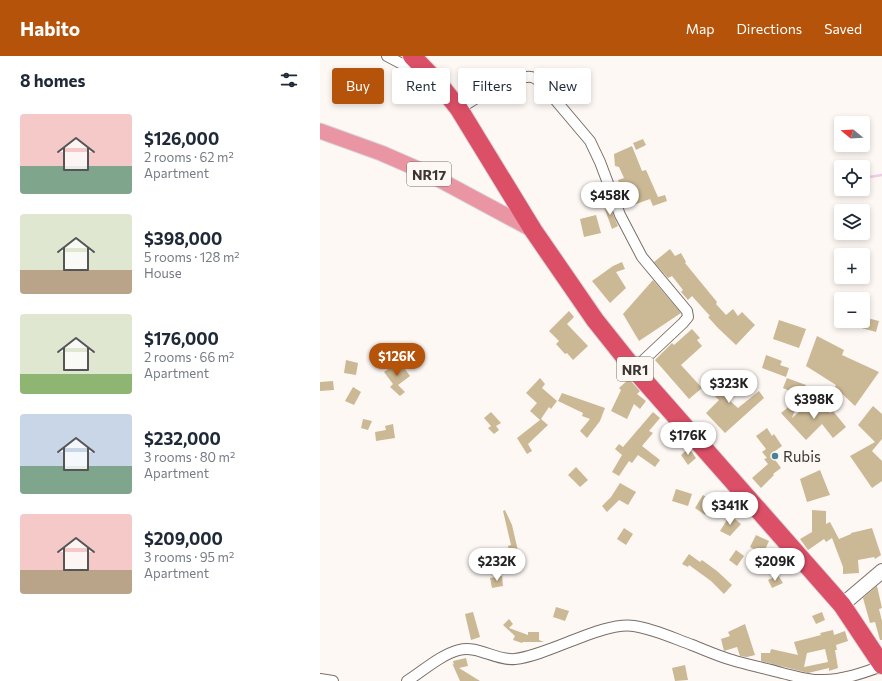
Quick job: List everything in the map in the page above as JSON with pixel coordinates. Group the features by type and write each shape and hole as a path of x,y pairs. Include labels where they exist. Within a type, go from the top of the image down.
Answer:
{"highway":[{"name":"NR1","path":"412,56 424,68"},
{"name":"NR1","path":"450,98 459,109 533,230 574,291 634,369 842,605 882,666"}],"main road":[{"name":"NR17","path":"320,131 381,153 421,170 533,230"},
{"path":"842,605 882,571"}],"street":[{"path":"387,56 409,68"},
{"path":"459,109 506,83 527,77 535,78 541,83 590,141 631,238 642,257 687,311 688,316 683,323 634,369"},
{"path":"407,681 452,652 469,649 498,658 515,659 535,654 602,631 632,625 656,632 731,660 808,679 837,679 882,666"},
{"path":"320,679 333,681"}],"building":[{"path":"643,139 646,145 636,150 633,143"},
{"path":"632,146 642,171 646,170 658,197 665,195 667,201 653,206 650,199 628,207 618,180 624,178 619,167 615,166 614,154"},
{"path":"608,202 618,226 612,229 603,204"},
{"path":"596,215 601,233 584,237 580,219"},
{"path":"670,249 675,256 681,253 686,262 685,263 726,315 733,309 738,316 742,312 755,325 736,345 708,317 710,316 692,296 688,300 681,292 683,290 672,276 668,278 654,262"},
{"path":"622,262 625,269 616,272 626,288 610,303 592,281 613,266"},
{"path":"653,280 681,313 639,341 623,314"},
{"path":"569,311 574,317 567,324 588,346 573,360 556,344 559,341 549,331"},
{"path":"870,319 879,321 876,332 862,328 870,328"},
{"path":"779,320 806,329 799,348 773,339"},
{"path":"692,329 700,338 697,340 702,346 681,365 702,388 689,399 655,360 672,343 674,345"},
{"path":"817,336 844,350 842,355 879,372 855,406 835,387 836,385 806,366"},
{"path":"766,355 782,361 780,365 789,368 786,377 762,368"},
{"path":"346,360 358,363 356,375 344,373"},
{"path":"399,361 410,376 398,385 405,392 400,396 390,387 393,384 384,372"},
{"path":"724,371 735,379 721,393 738,408 759,391 764,398 725,433 706,413 719,400 706,388"},
{"path":"540,378 545,384 542,388 557,401 551,409 549,407 541,419 548,425 528,444 532,451 527,454 517,438 540,420 530,411 537,403 526,393"},
{"path":"787,378 806,385 801,396 783,388"},
{"path":"629,379 640,391 637,394 646,401 640,409 634,404 627,419 611,411 621,390 619,388"},
{"path":"333,381 334,390 320,391 320,382"},
{"path":"353,387 361,392 354,405 345,401"},
{"path":"562,393 605,408 600,421 587,438 580,431 590,419 582,416 583,413 558,401"},
{"path":"814,399 819,404 821,402 830,413 833,411 846,427 833,438 822,424 806,440 781,413 791,405 795,410 792,418"},
{"path":"873,406 882,414 882,439 872,451 882,461 882,481 872,488 850,456 875,442 858,425"},
{"path":"491,412 501,423 496,426 499,430 494,434 488,428 491,426 484,418"},
{"path":"653,412 660,418 649,431 653,433 642,446 660,460 655,467 638,455 632,463 629,461 619,476 612,472 622,455 615,449 619,444 623,447"},
{"path":"363,419 372,421 368,430 361,428"},
{"path":"393,424 395,438 376,441 375,432 386,430 385,426"},
{"path":"767,428 772,436 774,434 782,446 771,454 781,468 773,474 774,475 761,488 752,478 768,464 764,459 767,458 762,452 766,449 756,436"},
{"path":"689,448 696,458 688,465 681,455"},
{"path":"576,467 588,480 580,487 568,475"},
{"path":"820,470 830,495 807,502 800,479"},
{"path":"620,483 636,492 628,505 619,500 607,512 602,506 611,497"},
{"path":"676,489 692,494 688,506 672,501"},
{"path":"703,495 713,502 705,515 695,508"},
{"path":"505,510 512,525 519,555 510,556 508,546 511,545 503,511"},
{"path":"812,510 826,511 826,524 830,522 839,539 851,533 872,528 881,555 875,559 874,557 858,560 859,573 843,574 843,567 832,538 826,542 824,539 808,550 800,539 812,532"},
{"path":"730,515 741,524 730,536 720,531"},
{"path":"624,528 633,534 626,545 617,539"},
{"path":"756,535 769,541 763,554 750,547"},
{"path":"736,550 744,556 737,566 729,560"},
{"path":"689,554 700,562 702,560 732,585 724,594 711,581 689,565 688,567 682,564"},
{"path":"778,575 783,583 772,588 768,580"},
{"path":"502,576 503,586 492,588 490,578"},
{"path":"877,586 882,608 879,609 882,621 882,640 880,640 875,622 870,623 863,598"},
{"path":"556,607 569,611 565,621 553,617"},
{"path":"473,612 480,637 471,640 465,614"},
{"path":"822,612 825,620 816,624 812,616"},
{"path":"509,619 513,624 509,628 528,635 528,632 539,632 539,640 544,642 522,643 513,640 515,636 503,625"},
{"path":"745,624 755,655 747,657 740,656 737,647 724,651 721,639 730,636 728,632"},
{"path":"833,630 834,635 845,631 848,641 836,645 837,650 835,650 838,668 829,671 829,668 808,673 761,661 761,653 770,653 771,649 798,655 794,642 821,635 820,633","holes":["825,649 828,662 804,667 807,653"]},
{"path":"466,658 468,666 459,668 480,681 460,681 452,663 454,665 453,661"},
{"path":"685,665 688,680 675,681 672,668"}],"waterway":[{"path":"870,177 882,175"}],"place":[{"name":"Rubis","path":"775,456"}]}
